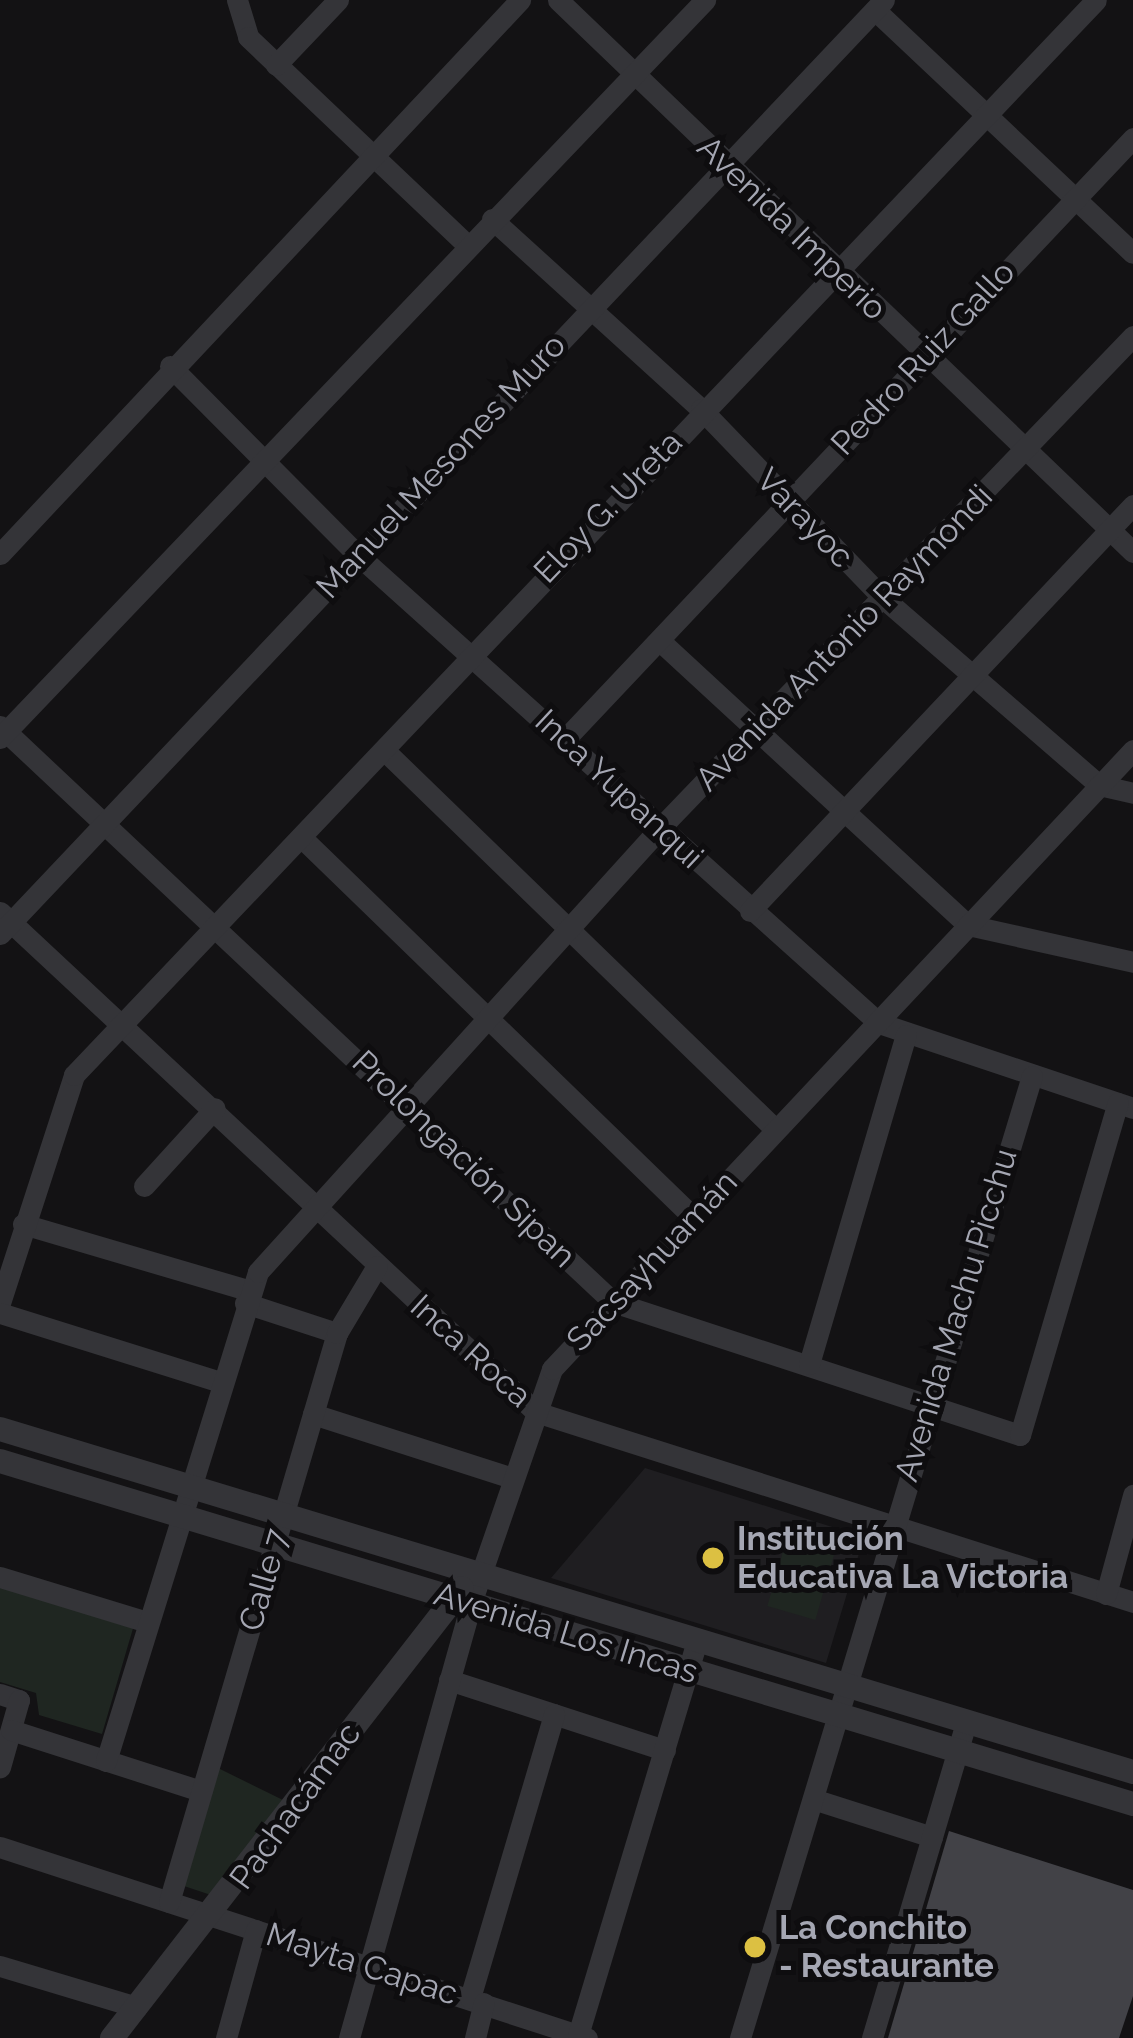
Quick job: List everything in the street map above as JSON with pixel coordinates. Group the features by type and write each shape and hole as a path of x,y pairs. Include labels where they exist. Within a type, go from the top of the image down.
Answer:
{"street":[{"path":"237,0 248,37 467,245"},
{"path":"275,65 338,0"},
{"path":"0,554 170,366 520,0"},
{"name":"Avenida Imperio","path":"558,0 924,357 1133,552"},
{"path":"2,732 260,458 705,0"},
{"name":"Eloy G. Ureta","path":"0,1303 74,1075 834,267 1096,0"},
{"path":"880,5 986,114 1133,253"},
{"name":"Manuel Mesones Muro","path":"3,922 880,5"},
{"name":"Pedro Ruiz Gallo","path":"567,737 1133,138"},
{"name":"Varayoc","path":"492,219 701,409 882,597 1099,785 1133,794"},
{"name":"Avenida Antonio Raymondi","path":"106,1761 248,1297 311,1205 661,827 1133,336"},
{"name":"Inca Yupanqui","path":"170,366 358,556 567,737 750,911 879,1023 1125,1106"},
{"path":"750,911 1133,505"},
{"path":"660,641 968,925 1133,962"},
{"name":"Prolongación Sipan","path":"2,732 406,1100 613,1302 1020,1435 1125,1106"},
{"path":"384,750 775,1129"},
{"name":"Sacsayhuamán","path":"479,1577 552,1369 1133,750"},
{"path":"302,837 692,1216"},
{"name":"Inca Roca","path":"3,922 128,1022 311,1205 536,1412 889,1531 1133,1602"},
{"path":"809,1364 906,1035"},
{"name":"Avenida Machu Picchu","path":"740,2038 847,1688 925,1404 1032,1076"},
{"path":"144,1186 214,1108"},
{"path":"23,1224 248,1297 337,1334"},
{"name":"Calle 7","path":"169,1902 337,1334 377,1266"},
{"path":"0,1313 220,1382"},
{"path":"313,1414 512,1478"},
{"name":"Avenida Los Incas","path":"0,1429 1133,1772"},
{"name":"Avenida Los Incas","path":"0,1460 1133,1804"},
{"path":"1106,1594 1133,1495"},
{"path":"0,1577 147,1622"},
{"name":"Pachacámac","path":"112,2038 214,1917 479,1577"},
{"path":"349,2038 449,1681 460,1599"},
{"path":"582,2036 698,1642"},
{"path":"449,1681 665,1750"},
{"path":"0,1694 20,1700 0,1767"},
{"path":"475,2038 477,2001 554,1714"},
{"path":"872,2038 966,1723"},
{"path":"11,1730 201,1791"},
{"path":"813,1799 932,1837"},
{"name":"Mayta Capac","path":"0,1847 582,2036"},
{"path":"226,2038 256,1930"},
{"path":"0,1966 137,2007"}],"shaded area":[{"name":"Institución Educativa La Victoria","path":"645,1468 864,1537 826,1663 551,1578"},
{"path":"788,1534 836,1548 815,1620 767,1606"},
{"path":"0,1585 134,1625 102,1734 39,1715 36,1693 0,1682"},
{"path":"218,1768 283,1800 214,1896 184,1886"}],"building":[{"path":"949,1831 1133,1890 1133,1996 1119,2038 888,2038"}],"place":[{"name":"Institución Educativa La Victoria","path":"713,1558"},
{"name":"La Conchito - Restaurante","path":"755,1947"}]}
